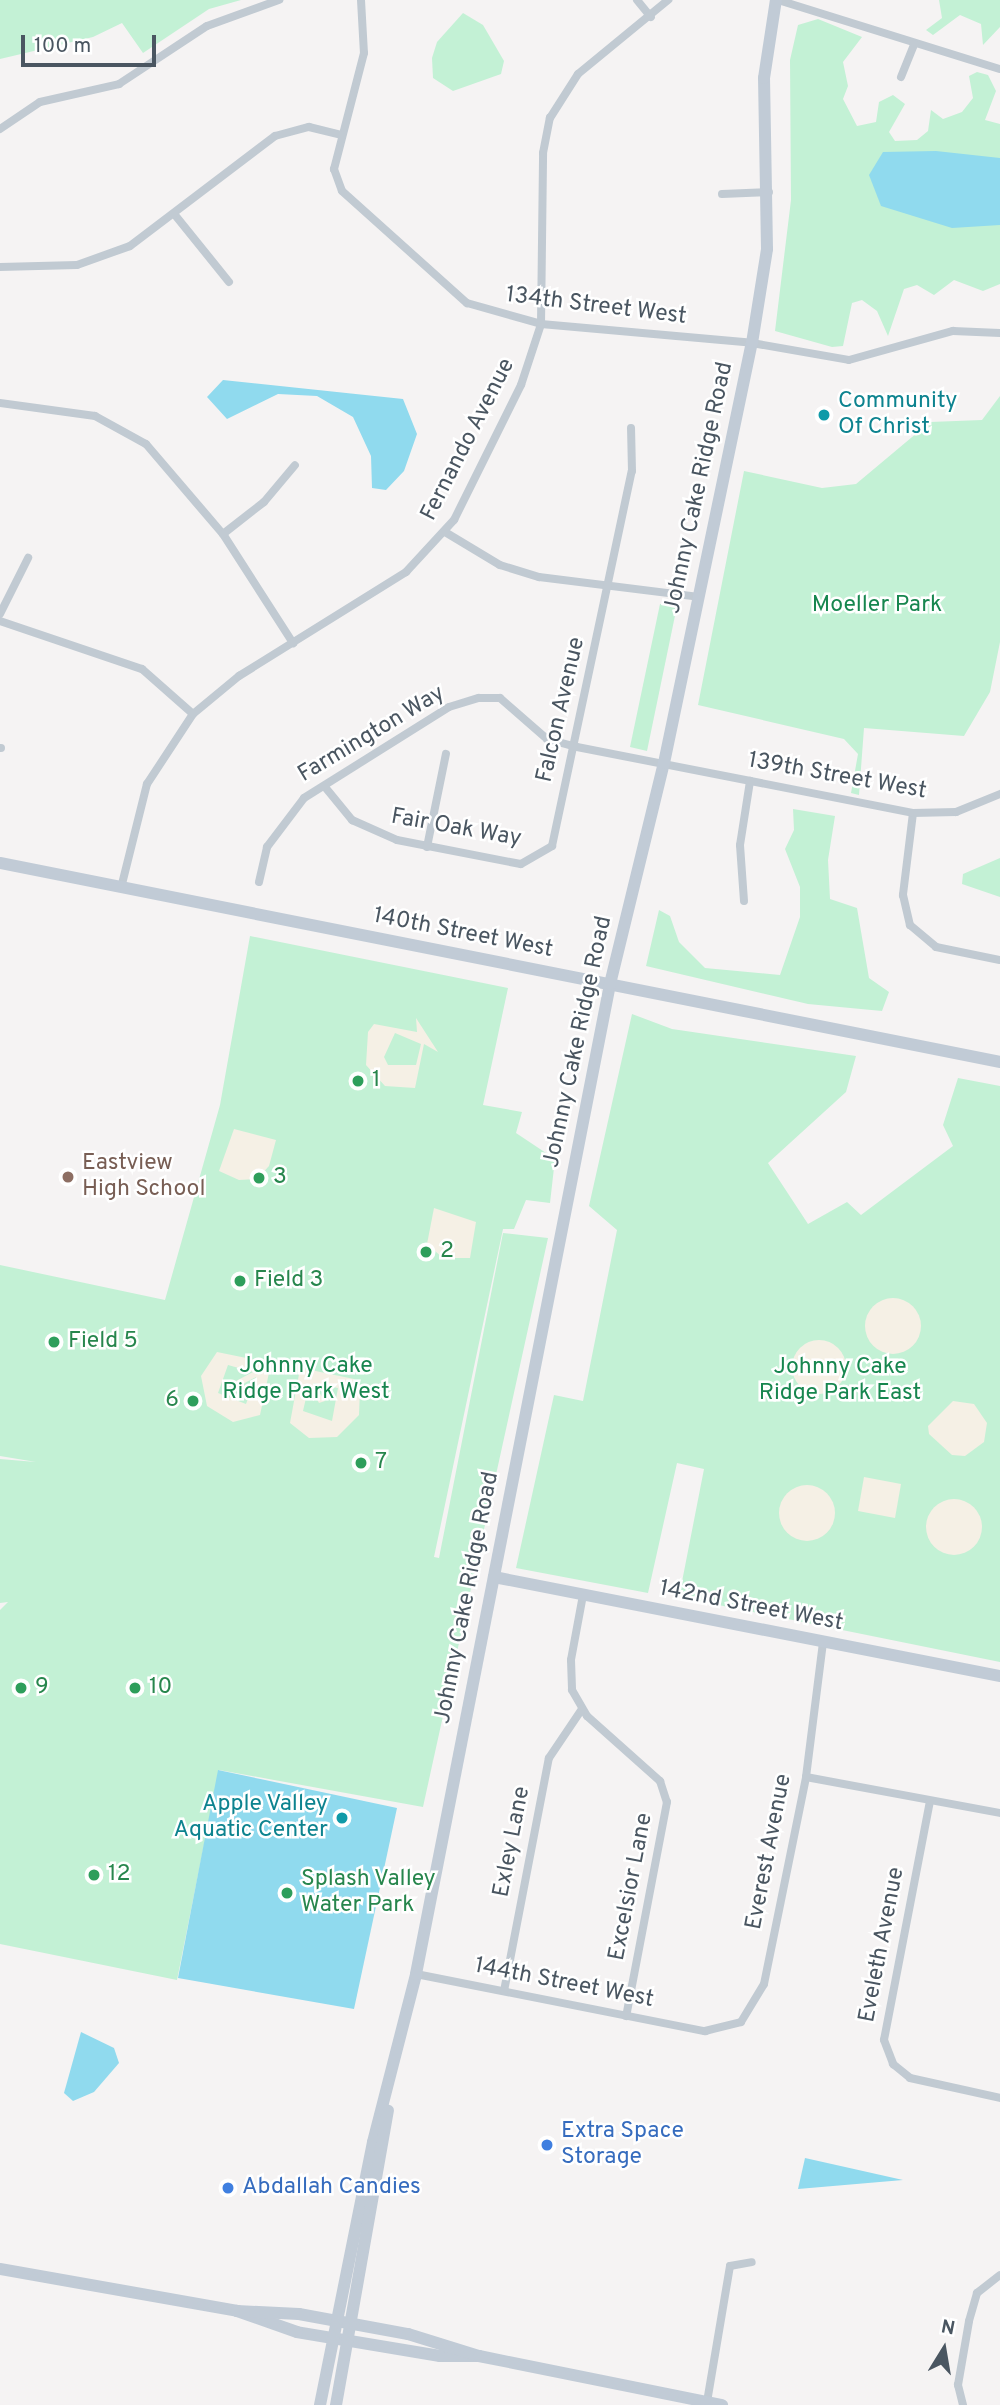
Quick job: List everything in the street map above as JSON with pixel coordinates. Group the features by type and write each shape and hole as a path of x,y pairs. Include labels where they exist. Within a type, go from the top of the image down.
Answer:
{"street":[{"path":"0,129 40,102 119,84 207,26 279,0"},
{"name":"134th Street West","path":"361,0 364,53 340,135 334,169 353,206 467,303 541,324 752,343 849,360 953,331 1000,333"},
{"path":"637,0 651,17"},
{"name":"Fernando Avenue","path":"121,888 147,784 193,714 293,643 406,572 445,532 521,386 541,324 543,153 550,118 578,74 651,17 668,0"},
{"path":"777,0 831,12 914,45 1000,69"},
{"name":"Johnny Cake Ridge Road","path":"336,2405 390,2090 416,1974 610,984 664,764 752,343 769,192 764,78 777,0"},
{"path":"901,77 914,45"},
{"path":"0,268 77,265 130,246 175,215 275,136 309,127 340,135"},
{"path":"722,194 769,192"},
{"path":"175,215 229,282"},
{"path":"0,403 79,412 122,427 158,455 223,534 293,643"},
{"name":"Falcon Avenue","path":"552,846 577,747 632,471 631,428"},
{"path":"223,534 264,502 295,465"},
{"path":"445,532 519,572 699,597"},
{"path":"0,614 28,558"},
{"path":"0,621 142,669 193,714"},
{"name":"Farmington Way","path":"259,883 267,847 286,817 303,798 325,788 449,707 479,698 500,698 547,739 664,764"},
{"path":"427,847 446,754"},
{"name":"139th Street West","path":"664,764 913,813 956,812 1000,794"},
{"path":"744,901 740,845 750,781"},
{"name":"Fair Oak Way","path":"325,788 368,832 427,847 521,864 552,846"},
{"path":"913,813 903,895 910,925 936,947 1000,960"},
{"name":"140th Street West","path":"0,863 1000,1062"},
{"name":"142nd Street West","path":"494,1577 1000,1676"},
{"name":"Excelsior Lane","path":"583,1595 569,1670 582,1709 652,1773 667,1801 626,2016"},
{"name":"Everest Avenue","path":"705,2031 736,2025 762,1992 806,1777 823,1643"},
{"name":"Exley Lane","path":"504,1992 549,1758 582,1709"},
{"path":"806,1777 1000,1813"},
{"name":"Eveleth Avenue","path":"930,1801 884,2040 897,2069 919,2082 1000,2098"},
{"name":"144th Street West","path":"416,1974 705,2031"},
{"name":"Johnny Cake Ridge Road","path":"320,2405 373,2142 390,2090"},
{"path":"707,2402 730,2266 752,2262"},
{"path":"0,2269 479,2356 722,2405"},
{"path":"962,2405 958,2385 969,2321 977,2293 1000,2275"}],"green space":[{"path":"0,0 241,0 209,9 143,53 122,23 93,37 0,59"},
{"path":"939,0 1000,0 1000,27 983,45 981,24 960,15 933,35 926,30 942,18"},
{"path":"463,13 483,25 504,61 501,74 453,91 433,78 432,58 437,42"},
{"path":"818,19 862,37 843,62 848,86 843,99 857,126 876,122 879,102 893,95 905,104 889,132 895,141 917,140 928,131 931,110 943,119 962,112 973,98 969,76 977,72 988,75 996,91 985,120 1000,124 1000,284 983,291 954,280 934,295 917,285 904,289 888,336 877,311 862,300 852,303 843,346 832,347 775,331 791,200 790,60 798,25"},
{"name":"Moeller Park","path":"1000,396 1000,642 990,692 964,736 864,728 859,795 851,793 858,754 844,739 698,705 744,471 822,488 856,484 930,422 982,420"},
{"path":"660,604 677,606 647,751 630,747"},
{"path":"793,809 835,816 828,860 830,899 857,908 869,978 889,992 882,1011 808,1004 646,966 659,910 670,916 679,942 705,968 780,975 800,917 800,887 785,849 794,830"},
{"path":"1000,858 1000,897 962,884 963,874"},
{"name":"Johnny Cake Ridge Park West","path":"250,936 508,988 483,1105 522,1112 516,1133 555,1159 550,1203 526,1200 514,1229 503,1229 434,1557 439,1558 503,1233 548,1238 423,1807 219,1770 177,1980 0,1944 0,1610 8,1602 0,1603 0,1459 36,1462 0,1456 0,1265 165,1300 220,1105"},
{"name":"Johnny Cake Ridge Park East","path":"632,1014 672,1029 856,1056 846,1092 768,1163 808,1224 847,1202 861,1215 953,1146 943,1125 958,1078 1000,1086 1000,1662 679,1597 704,1469 677,1463 648,1593 516,1568 554,1395 583,1401 617,1230 589,1206"}],"sand":[{"path":"416,1018 438,1052 424,1044 415,1088 385,1086 366,1065 368,1032 374,1024 417,1032","holes":["395,1033 421,1044 416,1065 388,1065 384,1057"]},
{"path":"234,1129 276,1140 269,1166 257,1179 239,1180 219,1171"},
{"path":"434,1208 476,1222 470,1258 443,1258 427,1244"},
{"path":"893,1298 904,1300 913,1306 919,1315 919,1337 913,1346 904,1352 893,1354 882,1352 873,1346 867,1337 865,1326 867,1315 873,1306 882,1300"},
{"path":"819,1340 838,1348 846,1367 838,1386 819,1394 800,1386 792,1367 800,1348"},
{"path":"217,1352 266,1362 270,1368 260,1415 233,1422 207,1406 201,1376","holes":["228,1365 253,1372 236,1381 237,1387 256,1377 246,1404 218,1393"]},
{"path":"306,1369 354,1379 360,1389 359,1415 337,1437 309,1438 290,1423 299,1374","holes":["313,1383 338,1388 332,1421 303,1411 309,1385 319,1403 325,1401"]},
{"path":"953,1401 974,1404 987,1423 984,1442 965,1456 952,1455 929,1434 928,1426"},
{"path":"864,1477 901,1484 895,1518 858,1511"},
{"path":"807,1485 818,1487 827,1493 833,1502 833,1524 827,1533 818,1539 807,1541 796,1539 787,1533 781,1524 779,1513 781,1502 787,1493 796,1487"},
{"path":"954,1499 965,1501 974,1507 980,1516 980,1538 974,1547 965,1553 954,1555 943,1553 934,1547 928,1538 926,1527 928,1516 934,1507 943,1501"}],"water":[{"path":"936,151 1000,158 1000,225 952,228 881,206 869,175 883,152"},
{"path":"223,380 403,399 417,434 404,471 386,490 372,488 371,456 353,417 317,396 278,394 227,419 207,397"},
{"name":"Splash Valley Water Park","path":"218,1770 397,1808 354,2009 178,1978"},
{"path":"81,2032 114,2048 119,2063 94,2092 73,2101 64,2093"},
{"path":"805,2158 903,2180 798,2189"}],"place":[{"name":"Community Of Christ","path":"824,415"},
{"name":"1","path":"358,1081"},
{"name":"Eastview High School","path":"68,1177"},
{"name":"3","path":"259,1178"},
{"name":"2","path":"426,1252"},
{"name":"Field 3","path":"240,1281"},
{"name":"Field 5","path":"54,1342"},
{"name":"6","path":"193,1401"},
{"name":"7","path":"361,1463"},
{"name":"9","path":"21,1688"},
{"name":"10","path":"135,1688"},
{"name":"Apple Valley Aquatic Center","path":"342,1818"},
{"name":"12","path":"94,1875"},
{"name":"Splash Valley Water Park","path":"287,1893"},
{"name":"Extra Space Storage","path":"547,2145"},
{"name":"Abdallah Candies","path":"228,2188"}]}
